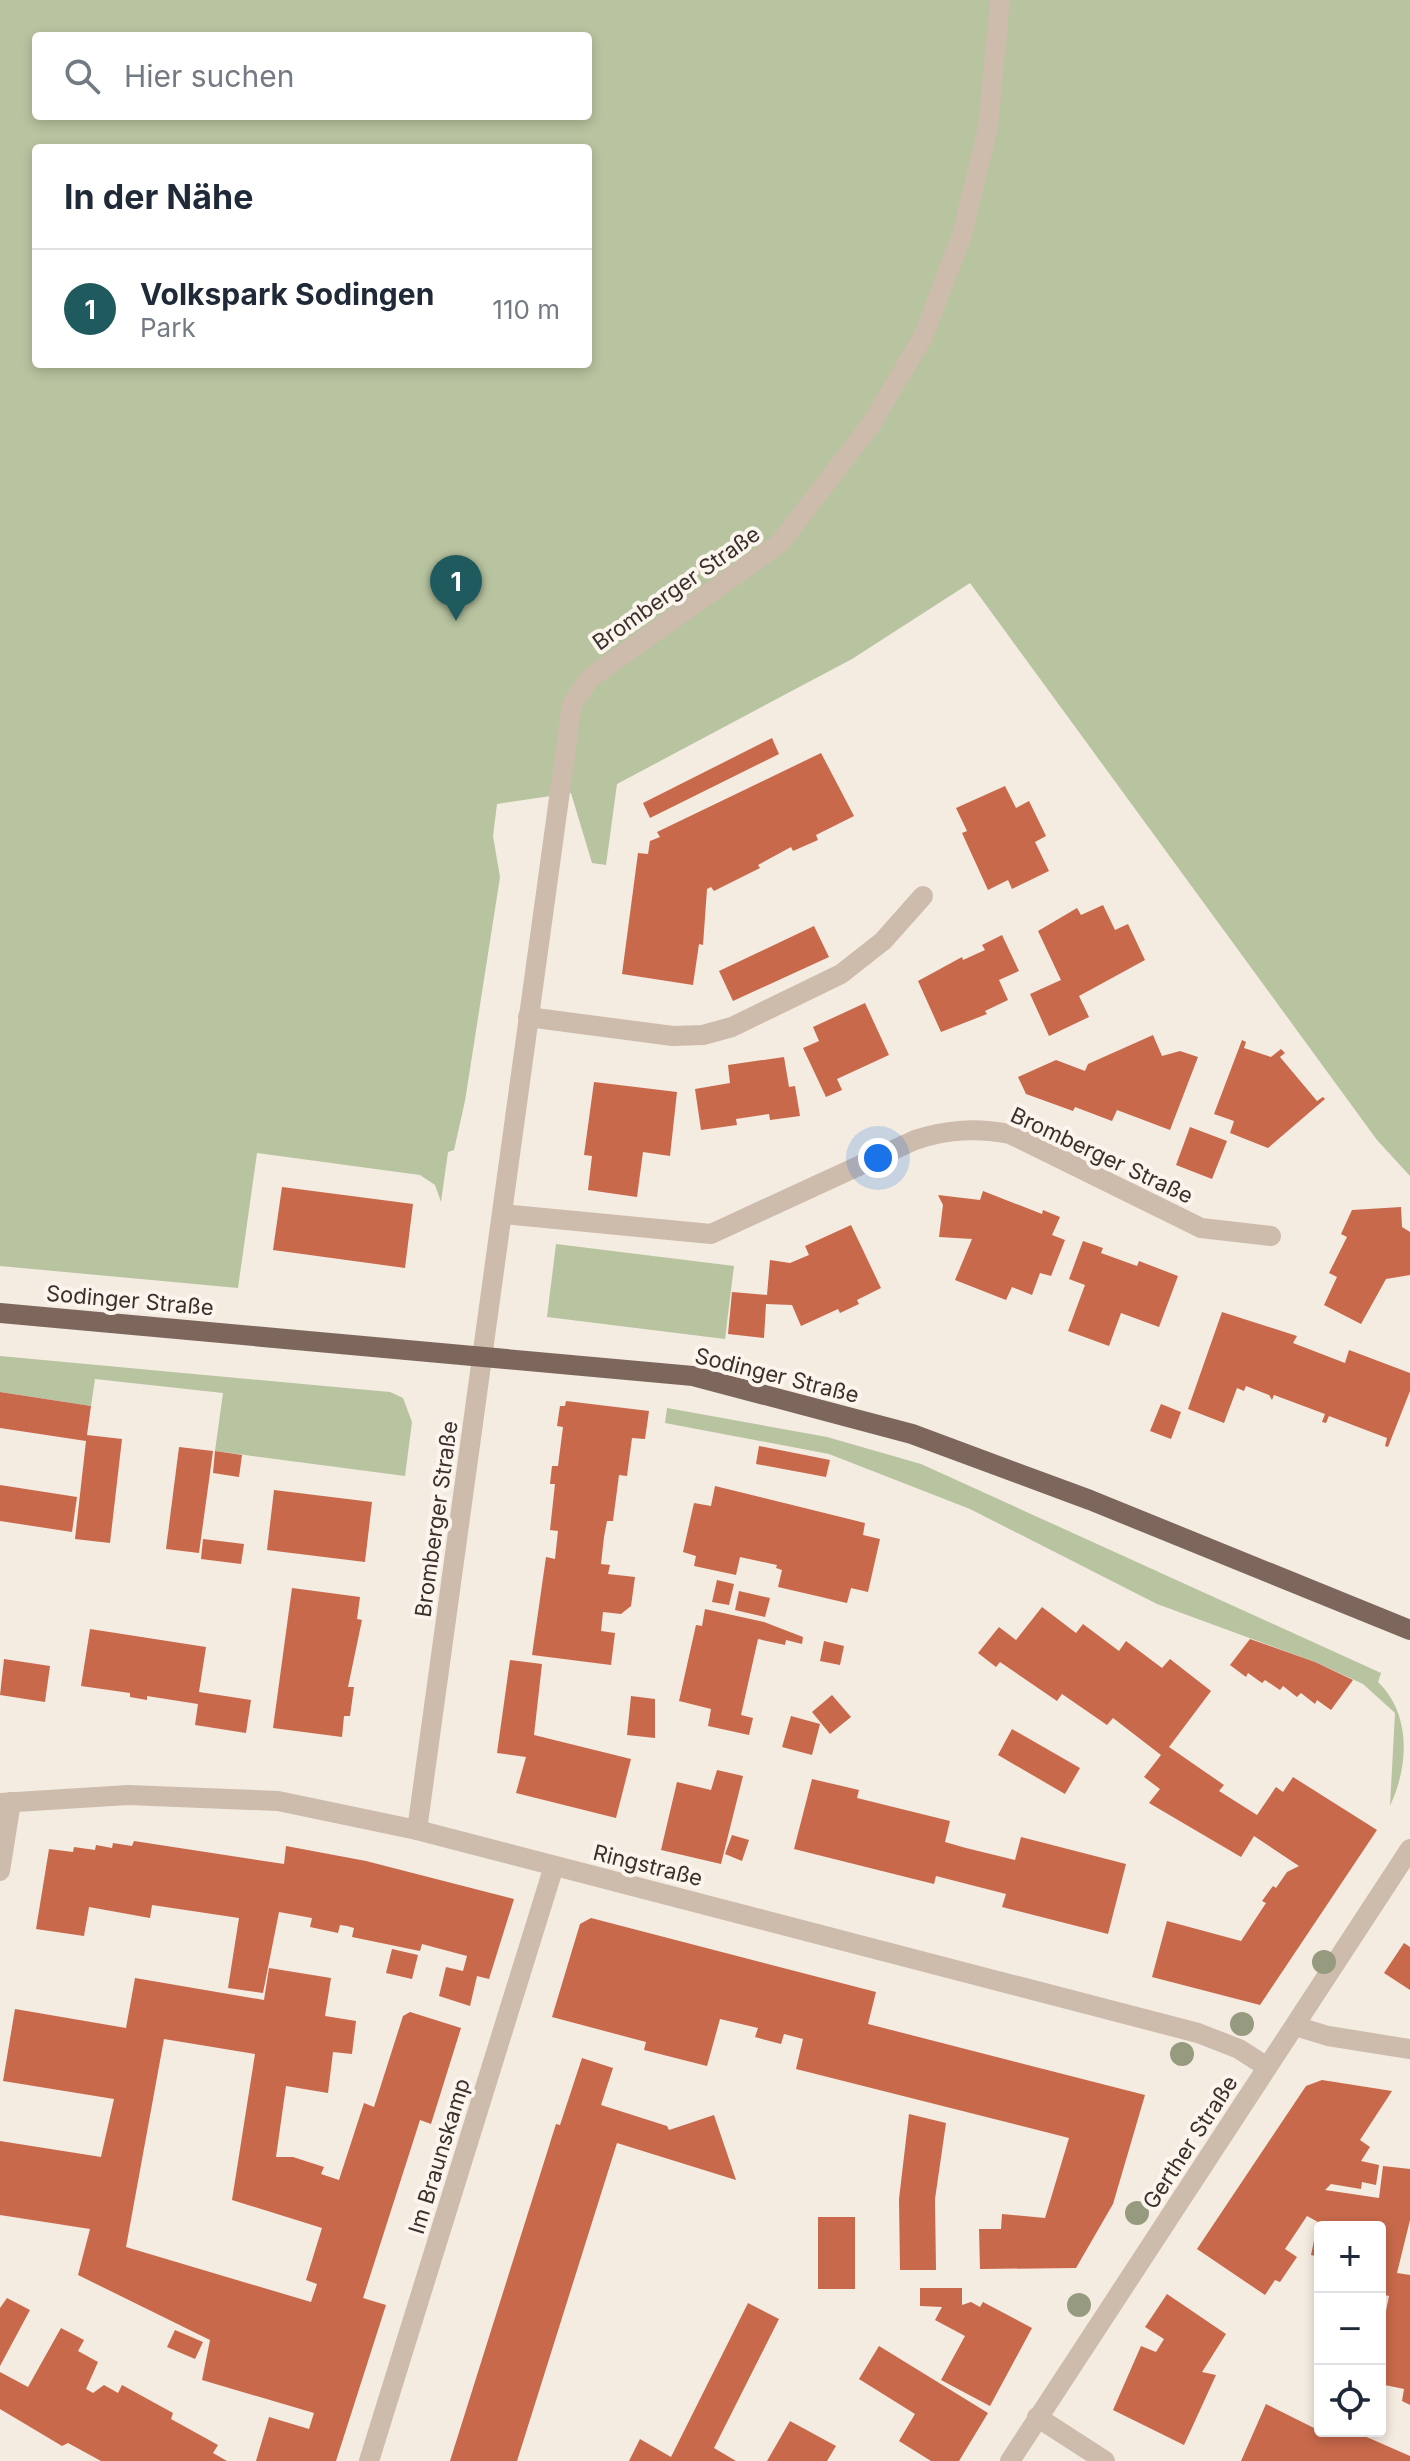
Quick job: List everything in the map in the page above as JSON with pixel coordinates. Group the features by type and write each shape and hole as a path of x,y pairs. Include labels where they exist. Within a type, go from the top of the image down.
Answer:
{"main road":[{"name":"Sodinger Straße","path":"0,1313 693,1376 912,1434 1090,1500 1410,1630"}],"street":[{"name":"Bromberger Straße","path":"417,1830 572,704 590,678 780,543 872,423 923,337 962,235 988,127 1000,0"},
{"path":"528,1017 673,1036 703,1035 732,1027 841,974 883,941 923,896"},
{"name":"Bromberger Straße","path":"502,1214 711,1234 915,1140 942,1131 982,1129 1010,1134 1201,1228 1271,1236"},
{"name":"Ringstraße","path":"6,1802 128,1795 278,1801 417,1830 1198,2033 1239,2049 1267,2067"},
{"path":"0,1871 6,1802"},
{"name":"Gerther Straße","path":"1010,2461 1410,1849"},
{"name":"Im Braunskamp","path":"369,2461 554,1866"},
{"path":"1295,2026 1328,2036 1410,2049"},
{"path":"1037,2417 1105,2461"}],"green space":[{"path":"0,0 1410,0 1410,1176 1377,1140 970,583 852,659 617,784 606,865 592,863 571,793 497,804 493,836 500,877 465,1101 454,1150 448,1152 441,1202 435,1185 420,1175 257,1153 238,1288 0,1266"},
{"path":"556,1244 734,1266 725,1339 547,1317"},
{"path":"0,1356 390,1392 403,1398 412,1422 405,1476 215,1451 223,1393 95,1379 91,1406 0,1392"},
{"path":"667,1408 827,1437 921,1464 1381,1673 1378,1682 1396,1708 1404,1740 1401,1773 1390,1806 1395,1713 1363,1684 1315,1662 1157,1604 970,1509 829,1454 665,1423"}],"building":[{"path":"772,738 779,754 650,818 643,803"},
{"path":"821,753 854,816 816,835 818,840 793,851 791,847 758,865 760,868 714,891 711,887 707,889 703,945 699,944 693,985 622,974 638,853 648,854 650,841 660,837 657,832"},
{"path":"1005,786 1016,808 1029,801 1046,836 1035,842 1049,871 1012,889 1008,880 988,890 962,833 967,831 956,808"},
{"path":"1103,905 1115,930 1128,924 1145,960 1079,996 1089,1017 1049,1036 1030,994 1061,980 1038,931 1077,908 1081,915"},
{"path":"814,926 829,957 733,1001 719,971"},
{"path":"1002,935 1019,971 999,980 1008,1000 985,1011 987,1014 941,1032 918,981 962,957 963,960 985,950 982,945"},
{"path":"865,1003 889,1055 837,1079 842,1090 826,1097 803,1048 819,1041 813,1027"},
{"path":"1153,1035 1162,1056 1180,1051 1198,1057 1170,1130 1117,1110 1112,1121 1075,1107 1073,1111 1026,1094 1018,1077 1056,1060 1085,1071 1088,1064"},
{"path":"1242,1040 1246,1042 1244,1048 1271,1057 1281,1049 1285,1053 1280,1057 1317,1101 1323,1097 1325,1099 1268,1148 1230,1133 1234,1121 1214,1114"},
{"path":"784,1057 789,1087 795,1086 800,1116 770,1120 769,1114 736,1119 737,1125 701,1130 695,1089 730,1083 728,1065"},
{"path":"594,1082 677,1092 670,1156 643,1152 637,1197 588,1190 592,1156 584,1155"},
{"path":"1190,1127 1227,1141 1212,1179 1176,1165"},
{"path":"282,1187 413,1204 405,1268 273,1250"},
{"path":"983,1191 1042,1214 1043,1210 1060,1217 1052,1235 1065,1240 1051,1276 1040,1273 1032,1295 1012,1287 1006,1300 955,1280 972,1239 939,1237 943,1205 938,1195 980,1200"},
{"path":"1401,1207 1402,1227 1410,1232 1410,1275 1386,1279 1361,1324 1324,1305 1337,1277 1329,1273 1347,1237 1341,1234 1352,1210"},
{"path":"851,1225 881,1288 857,1300 859,1304 840,1313 838,1309 801,1326 792,1305 766,1304 764,1338 728,1334 732,1292 767,1295 770,1260 790,1263 809,1255 805,1246"},
{"path":"1083,1241 1103,1248 1101,1253 1137,1266 1139,1261 1178,1276 1159,1327 1121,1313 1109,1346 1068,1331 1085,1285 1069,1279"},
{"path":"1222,1312 1297,1336 1293,1343 1345,1363 1349,1350 1410,1373 1410,1391 1388,1447 1385,1446 1387,1438 1329,1416 1326,1423 1322,1422 1325,1414 1274,1395 1272,1400 1269,1395 1246,1386 1244,1391 1237,1388 1224,1423 1188,1409"},
{"path":"0,1392 91,1406 87,1435 122,1439 110,1543 75,1539 86,1441 0,1428"},
{"path":"566,1401 649,1411 645,1439 632,1438 627,1476 619,1475 613,1521 607,1521 604,1537 601,1564 610,1565 608,1574 635,1577 631,1606 621,1614 603,1612 601,1631 615,1633 611,1665 532,1655 546,1557 555,1559 558,1531 550,1530 555,1484 550,1484 552,1466 558,1466 563,1427 557,1426 560,1406 565,1406"},
{"path":"1161,1404 1181,1412 1171,1439 1150,1431"},
{"path":"759,1446 830,1460 826,1477 756,1464"},
{"path":"179,1447 213,1451 199,1553 166,1549"},
{"path":"215,1451 242,1455 239,1477 213,1473"},
{"path":"0,1485 77,1497 72,1532 0,1521"},
{"path":"715,1486 865,1523 863,1535 880,1539 868,1592 851,1588 847,1603 778,1587 782,1570 776,1568 777,1565 740,1557 736,1575 694,1566 696,1556 683,1552 694,1503 711,1506"},
{"path":"274,1490 372,1502 365,1562 267,1550"},
{"path":"203,1539 244,1544 241,1564 201,1559"},
{"path":"717,1580 734,1584 729,1605 712,1602"},
{"path":"292,1588 360,1597 357,1619 362,1620 348,1687 354,1687 350,1716 344,1716 342,1737 273,1728"},
{"path":"739,1591 770,1598 765,1617 735,1610"},
{"path":"1042,1607 1076,1633 1083,1624 1119,1651 1126,1641 1162,1668 1170,1659 1211,1691 1169,1747 1224,1785 1219,1791 1257,1815 1276,1787 1283,1792 1293,1777 1377,1830 1260,2005 1152,1977 1167,1921 1241,1941 1266,1903 1262,1901 1273,1886 1276,1888 1287,1872 1299,1866 1254,1836 1241,1857 1149,1803 1160,1789 1144,1777 1161,1755 1113,1718 1107,1725 1062,1694 1057,1701 1000,1662 996,1667 978,1653 999,1627 1016,1640"},
{"path":"705,1609 764,1622 803,1637 802,1644 786,1640 785,1645 758,1639 741,1715 753,1718 749,1735 708,1726 711,1709 679,1701 696,1625 702,1626"},
{"path":"90,1629 206,1647 199,1692 251,1700 246,1733 195,1725 198,1704 147,1696 147,1700 130,1697 130,1693 81,1686"},
{"path":"1250,1639 1315,1662 1353,1680 1331,1710 1317,1700 1315,1704 1301,1693 1297,1697 1283,1686 1280,1690 1248,1673 1246,1677 1230,1665"},
{"path":"824,1641 844,1646 840,1665 820,1661"},
{"path":"4,1659 50,1666 45,1702 0,1695"},
{"path":"510,1660 542,1664 534,1735 631,1759 616,1818 516,1793 526,1757 497,1753"},
{"path":"832,1695 851,1717 830,1734 812,1712"},
{"path":"631,1696 655,1699 655,1738 627,1735"},
{"path":"791,1716 820,1724 812,1755 782,1747"},
{"path":"1012,1729 1080,1768 1065,1794 998,1755"},
{"path":"717,1770 743,1776 721,1864 661,1850 677,1782 711,1790"},
{"path":"812,1779 859,1790 857,1798 950,1821 945,1842 966,1848 1015,1860 1021,1837 1126,1864 1108,1934 1002,1907 1006,1894 936,1876 934,1884 794,1849"},
{"path":"732,1835 749,1840 742,1861 725,1854"},
{"path":"134,1841 284,1864 286,1846 366,1861 514,1899 489,1979 477,1976 470,2006 439,1996 446,1967 463,1971 467,1956 422,1944 420,1951 352,1937 354,1928 340,1925 338,1933 310,1927 312,1918 279,1912 263,1993 228,1988 239,1918 152,1905 150,1918 89,1907 84,1936 36,1929 49,1849 73,1852 74,1847 95,1850 96,1845 112,1848 113,1843 132,1846"},
{"path":"591,1918 876,1992 868,2024 1145,2095 1113,2204 1076,2268 980,2269 979,2229 1001,2229 1002,2214 1045,2218 1069,2138 796,2069 803,2039 784,2034 781,2044 755,2037 758,2028 720,2019 707,2066 644,2050 646,2042 552,2017 580,1924"},
{"path":"1404,1943 1410,1947 1410,1990 1384,1973"},
{"path":"392,1949 418,1955 412,1979 386,1973"},
{"path":"269,1968 331,1978 325,2016 356,2021 352,2054 333,2052 328,2093 286,2086 276,2157 293,2157 324,2167 321,2174 339,2180 364,2103 374,2107 403,2016 410,2012 461,2028 431,2124 420,2120 363,2298 386,2305 336,2461 256,2461 269,2417 309,2429 314,2413 202,2380 210,2340 78,2275 90,2229 0,2215 0,2141 101,2157 114,2099 3,2081 15,2009 126,2028 135,1978 264,2000","holes":["164,2039 255,2054 232,2200 322,2228 306,2280 317,2284 311,2302 126,2247"]},
{"path":"582,2058 613,2068 601,2105 667,2126 669,2130 714,2115 736,2180 617,2143 517,2461 450,2461 556,2124 560,2125"},
{"path":"1322,2080 1392,2091 1360,2140 1370,2147 1361,2161 1379,2165 1376,2185 1362,2182 1361,2189 1331,2184 1325,2190 1379,2198 1383,2166 1410,2169 1410,2220 1397,2273 1410,2275 1410,2405 1402,2401 1404,2389 1386,2385 1386,2311 1389,2296 1386,2295 1386,2221 1316,2221 1307,2216 1285,2249 1297,2257 1280,2282 1275,2280 1265,2295 1197,2249 1306,2086"},
{"path":"909,2114 946,2123 935,2199 936,2270 900,2270 899,2199"},
{"path":"818,2217 855,2217 855,2289 818,2289"},
{"path":"920,2288 962,2288 962,2305 971,2302 980,2307 983,2302 1032,2328 990,2406 941,2380 965,2336 935,2320 942,2307 920,2306"},
{"path":"1167,2294 1226,2334 1202,2372 1216,2375 1184,2445 1113,2410 1141,2346 1156,2352 1164,2339 1145,2327"},
{"path":"7,2298 30,2310 0,2366 0,2308"},
{"path":"748,2303 779,2319 714,2448 736,2461 629,2461 640,2439 671,2457"},
{"path":"61,2328 84,2340 78,2351 98,2362 86,2389 93,2393 104,2385 118,2393 122,2385 173,2413 171,2419 218,2445 213,2453 227,2461 101,2461 68,2443 62,2446 0,2409 0,2372 28,2387"},
{"path":"175,2330 203,2342 195,2359 167,2347"},
{"path":"879,2346 988,2413 959,2461 931,2461 899,2441 915,2414 859,2379"},
{"path":"1266,2404 1314,2428 1314,2437 1367,2437 1410,2456 1410,2461 1241,2461"},
{"path":"790,2421 836,2446 827,2461 767,2461"}],"place":[{"name":"Volkspark Sodingen","path":"456,621"}]}
